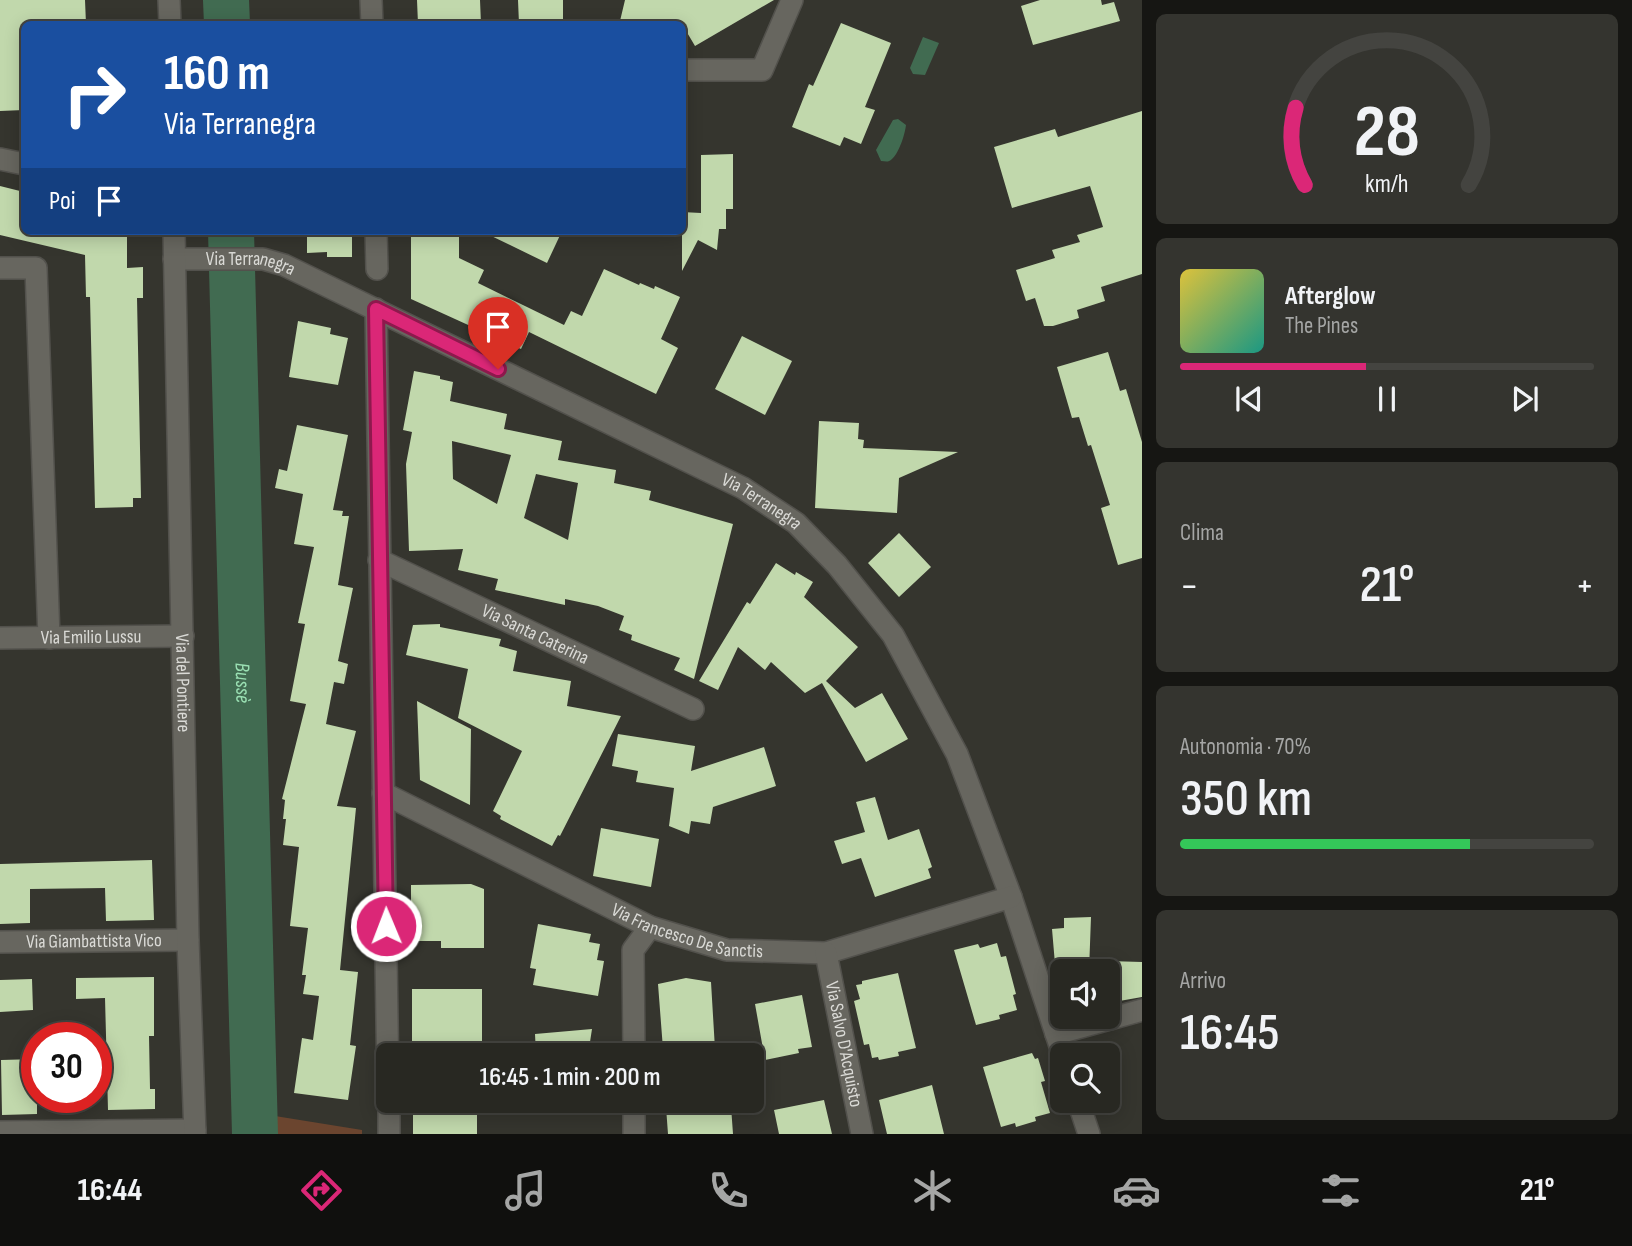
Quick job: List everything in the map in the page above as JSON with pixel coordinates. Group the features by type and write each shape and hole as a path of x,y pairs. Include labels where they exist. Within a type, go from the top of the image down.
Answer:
{"street":[{"path":"169,0 170,21"},
{"path":"371,0 372,21"},
{"path":"686,70 762,70 792,0"},
{"path":"0,159 21,163"},
{"name":"Via del Pontiere","path":"174,235 188,940 195,1132"},
{"path":"376,235 377,269"},
{"name":"Via Terranegra","path":"174,259 263,259 295,271 743,488 796,523 837,565 893,635 957,754 1011,897 1059,1043"},
{"path":"0,268 36,268 49,638"},
{"path":"376,309 387,1043"},
{"name":"Via Santa Caterina","path":"379,560 693,709"},
{"name":"Via Emilio Lussu","path":"0,638 183,636"},
{"name":"Via Francesco De Sanctis","path":"383,793 650,927 727,950 826,953 1011,897"},
{"path":"634,1043 633,950 650,927"},
{"name":"Via Giambattista Vico","path":"0,942 188,940"},
{"name":"Via Salvo D'Acquisto","path":"826,953 863,1134"},
{"path":"1056,1034 1142,1010"},
{"path":"389,1113 389,1134"},
{"path":"634,1113 635,1134"},
{"path":"1082,1113 1089,1134"},
{"path":"0,1132 195,1132"}],"shaded area":[{"path":"923,37 939,43 925,75 913,74 910,68"},
{"path":"898,119 906,125 901,143 892,159 881,161 876,150 893,120"},
{"path":"275,1116 362,1130 362,1134 276,1134"}],"building":[{"path":"0,0 85,0 86,21 21,21 21,110 0,111"},
{"path":"417,0 480,0 481,21 418,21"},
{"path":"518,0 563,0 563,21 519,21"},
{"path":"625,0 774,0 695,46 686,31 686,21 620,21"},
{"path":"1040,0 1101,0 1102,5 1114,2 1120,21 1033,45 1021,6"},
{"path":"841,23 891,43 865,107 875,110 861,144 844,137 840,146 792,127 809,84 813,86"},
{"path":"1142,111 1142,274 1101,287 1105,301 1077,310 1079,318 1044,326 1035,298 1026,301 1016,270 1055,258 1052,250 1080,242 1077,235 1103,227 1090,186 1012,208 994,147 1055,129 1058,137"},
{"path":"733,154 733,209 726,209 726,229 719,229 717,250 698,240 682,271 682,235 686,235 686,212 701,213 701,155"},
{"path":"0,186 21,191 21,235 127,235 127,268 143,267 143,298 137,298 141,498 133,498 133,507 95,508 90,297 86,297 85,255 0,235"},
{"path":"307,235 352,235 352,257 327,257 327,252 307,253"},
{"path":"411,235 459,235 459,258 484,270 478,283 564,325 571,311 582,316 604,269 639,285 640,283 654,289 655,286 680,297 661,339 678,348 656,394 529,332 521,349 411,299"},
{"path":"489,235 560,235 547,263"},
{"path":"298,321 331,328 330,334 348,338 338,385 289,377"},
{"path":"742,336 792,361 765,415 715,389"},
{"path":"1108,352 1120,391 1126,389 1142,442 1142,558 1118,565 1101,508 1110,505 1079,417 1072,418 1057,367"},
{"path":"414,371 440,376 440,379 453,382 450,401 507,414 504,429 562,441 558,460 616,470 614,483 651,491 649,500 733,524 694,679 674,670 680,658 631,640 632,635 619,630 624,616 598,606 565,599 565,605 495,590 498,579 458,570 463,549 409,551 406,464 412,432 403,430","holes":["452,441 511,455 497,504 453,479","536,474 578,483 568,540 524,518"]},
{"path":"819,421 859,423 858,439 864,440 863,448 958,452 899,478 897,513 815,508"},
{"path":"297,425 348,435 333,510 343,511 342,516 349,516 338,585 353,588 338,661 348,664 344,684 334,682 326,724 356,731 337,806 356,808 340,970 358,972 350,1045 356,1046 348,1100 294,1093 302,1038 313,1040 319,996 303,994 306,975 302,975 308,928 290,926 299,847 283,845 286,819 283,819 285,800 282,799 306,704 290,701 305,624 298,623 314,547 294,544 303,494 275,488 279,469 287,471"},
{"path":"899,533 931,567 899,597 868,563"},
{"path":"776,563 813,582 804,597 858,647 826,681 855,708 882,693 908,739 866,762 822,683 805,693 771,662 765,670 738,647 718,690 699,681 747,602 750,604"},
{"path":"440,624 440,627 501,639 499,646 517,651 513,671 571,681 567,706 621,716 560,836 558,835 552,846 500,819 501,816 493,811 522,751 458,718 468,669 406,655 413,625"},
{"path":"417,701 471,729 470,805 420,780"},
{"path":"618,734 695,746 691,771 764,747 776,786 713,807 710,824 691,821 689,834 669,826 674,788 636,782 638,771 612,766"},
{"path":"875,797 888,840 919,829 932,867 928,869 931,878 875,897 861,858 842,864 834,841 865,832 856,802"},
{"path":"601,828 659,839 651,887 593,876"},
{"path":"152,860 154,920 106,921 105,888 30,889 30,923 0,924 0,864"},
{"path":"471,884 484,889 484,948 441,948 441,941 411,941 411,885"},
{"path":"1091,917 1089,959 1055,959 1052,929 1064,928 1064,918"},
{"path":"538,924 591,934 589,942 600,944 597,960 604,961 598,996 533,985 536,969 530,968"},
{"path":"997,943 1001,957 1006,956 1016,994 1013,995 1017,1010 999,1015 1000,1019 976,1025 954,950 978,944 980,948"},
{"path":"1120,961 1142,962 1142,997 1120,1001"},
{"path":"898,973 916,1048 898,1052 899,1056 879,1060 878,1057 872,1058 869,1044 864,1045 854,1001 860,999 856,985 862,984 862,981"},
{"path":"154,977 154,1036 149,1036 150,1089 155,1089 155,1109 112,1110 112,1022 106,1022 105,998 76,999 76,978"},
{"path":"686,978 711,982 715,1043 663,1043 658,984"},
{"path":"32,979 33,1010 0,1012 0,980"},
{"path":"412,989 482,989 482,1043 412,1043"},
{"path":"802,995 812,1047 798,1049 799,1053 765,1060 755,1004"},
{"path":"592,1029 590,1043 535,1043 535,1034"},
{"path":"1032,1053 1035,1059 1038,1058 1045,1081 1041,1082 1050,1113 1016,1127 1015,1123 1001,1127 983,1067"},
{"path":"21,1059 21,1113 37,1114 2,1115 1,1060"},
{"path":"932,1085 944,1134 887,1134 879,1100"},
{"path":"824,1100 832,1134 779,1134 774,1110"},
{"path":"413,1113 477,1113 477,1134 413,1134"},
{"path":"666,1113 732,1113 733,1134 668,1134"}],"waterway":[{"name":"Bussè","path":"226,0 227,21"},
{"name":"Bussè","path":"231,235 255,1134"}],"route":[{"path":"386,926 376,309 498,369"}]}
